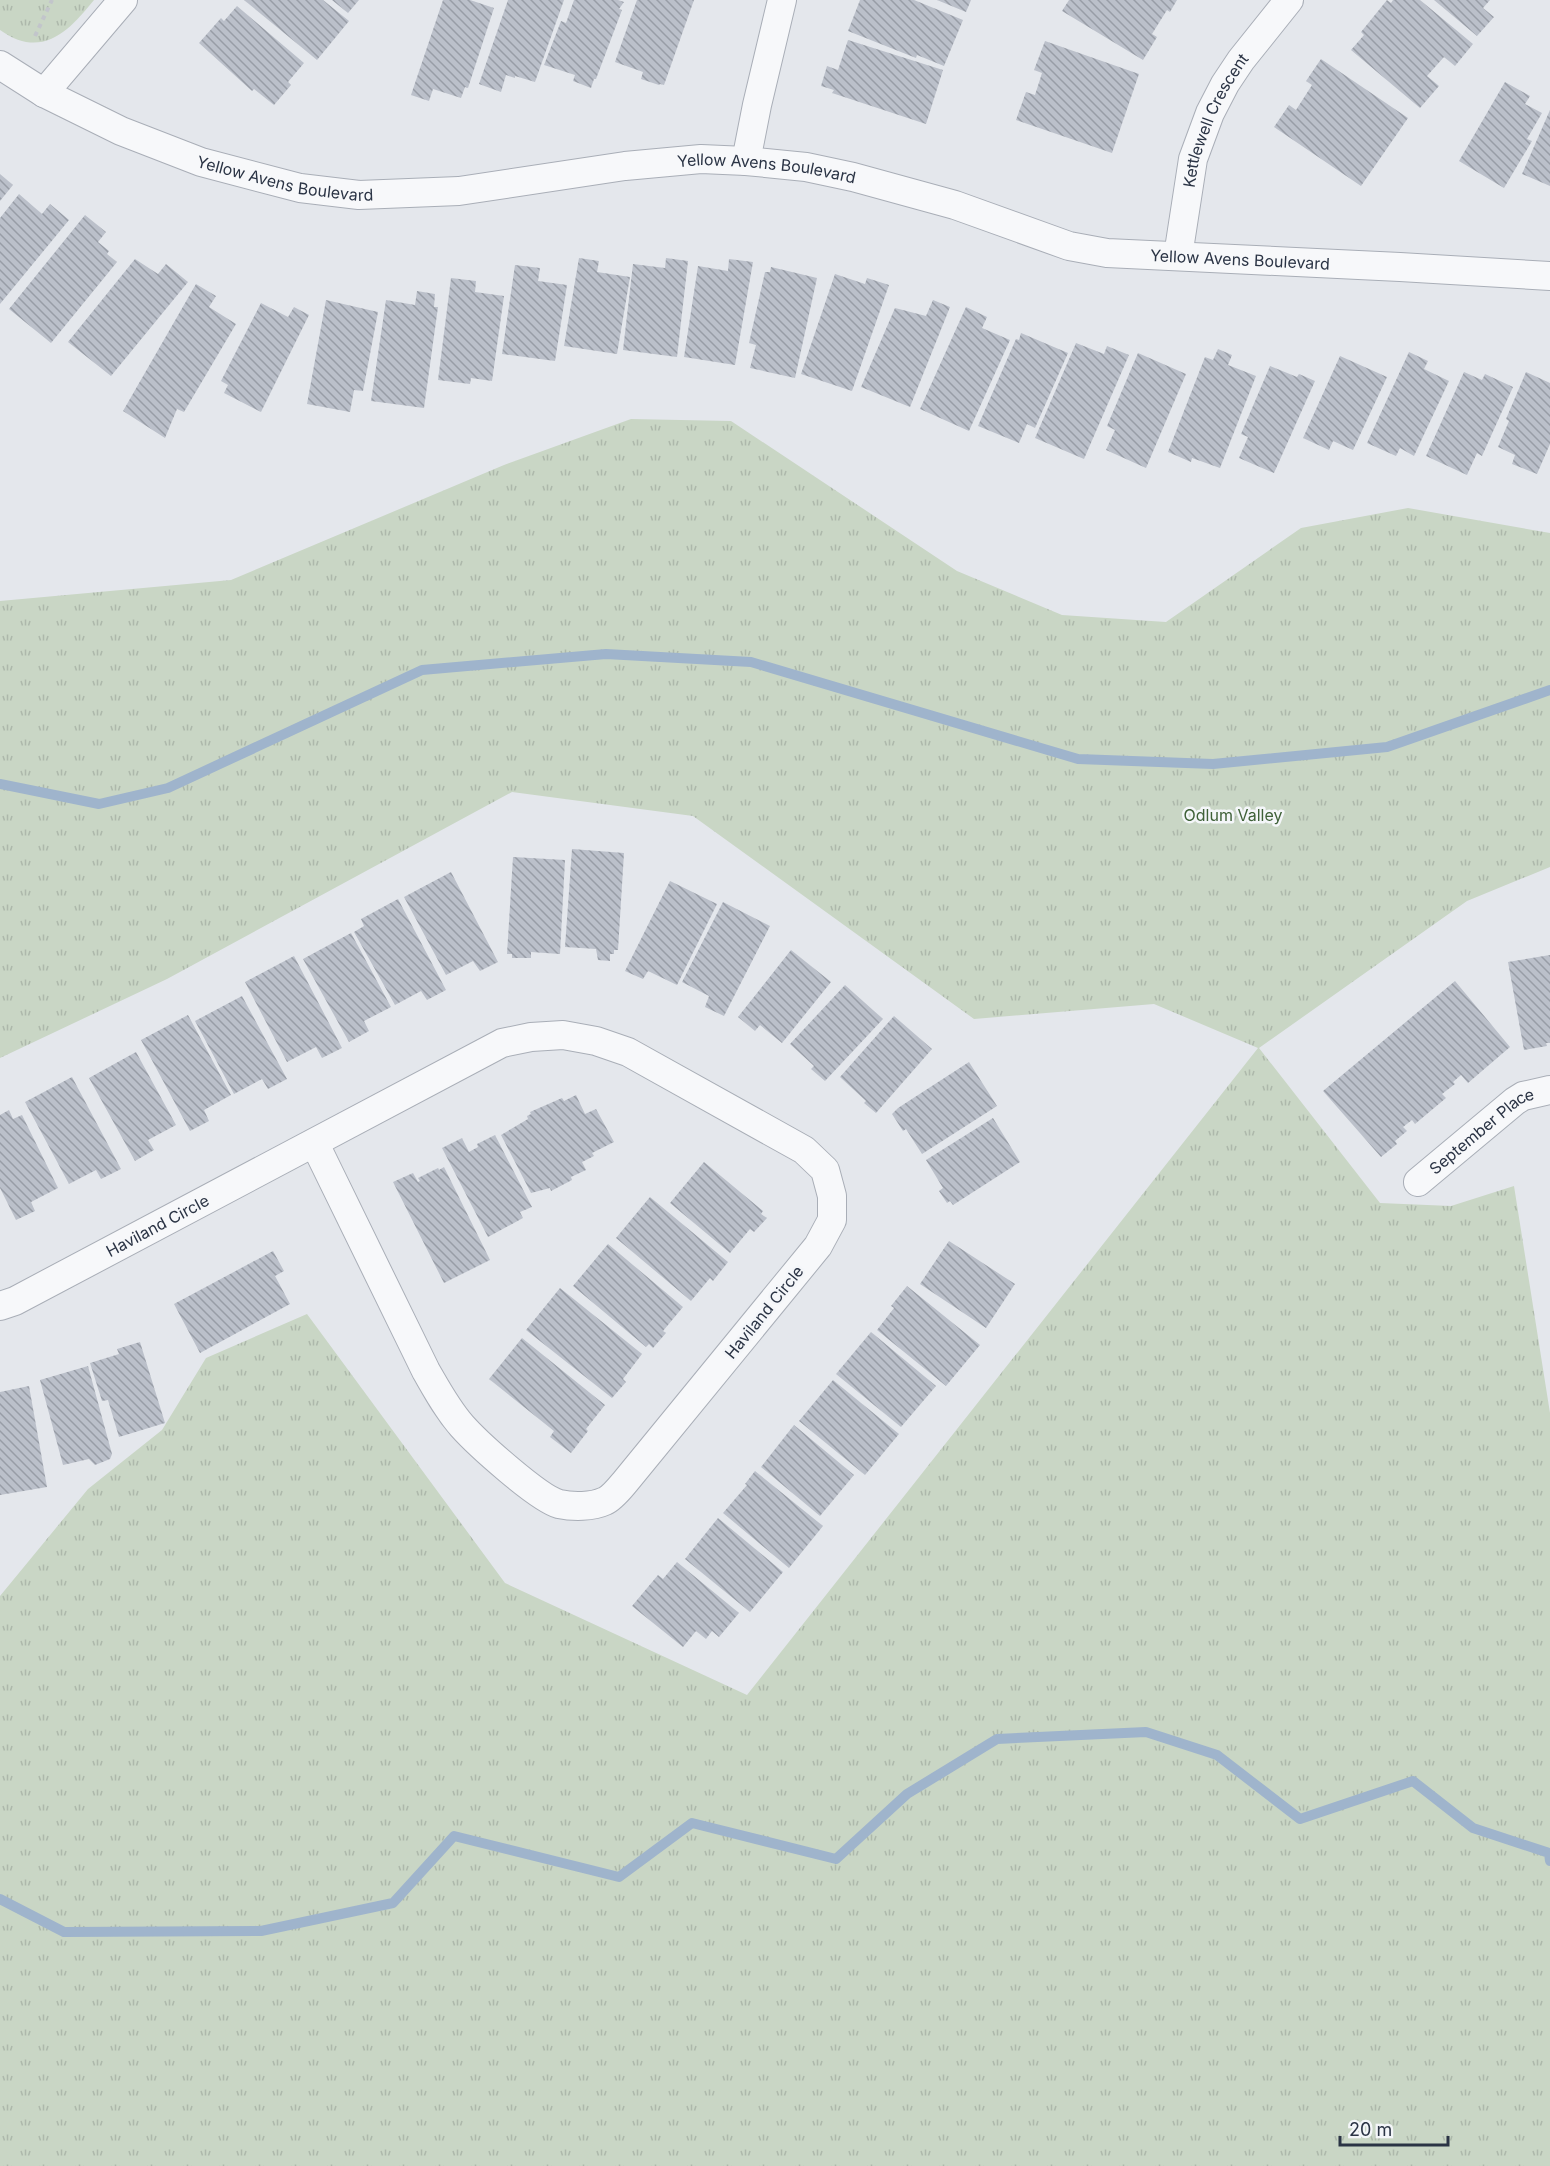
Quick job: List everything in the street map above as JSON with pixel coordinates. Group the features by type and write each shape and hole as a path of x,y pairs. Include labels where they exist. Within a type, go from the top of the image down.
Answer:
{"street":[{"path":"44,93 123,0"},
{"path":"746,161 782,0"},
{"name":"Kettlewell Crescent","path":"1178,256 1193,159 1210,113 1241,60 1289,0"},
{"name":"Yellow Avens Boulevard","path":"0,66 44,93 121,131 201,162 300,188 359,195 459,191 625,166 701,159 746,161 806,167 864,180 955,205 1070,246 1107,253 1550,276"},
{"name":"Haviland Circle","path":"0,1306 15,1301 315,1144 502,1043 531,1037 563,1035 596,1041 628,1052 804,1150 825,1170 832,1196 832,1220 818,1246 625,1482 606,1501 585,1506 558,1504 534,1490 485,1447 462,1426 444,1402 426,1371 315,1144"},
{"name":"September Place","path":"1418,1182 1515,1101 1523,1096 1550,1090"}],"path":[{"path":"35,36 52,0"}],"green space":[{"path":"0,0 94,0 64,31 42,42 29,42 15,39 0,30"},
{"name":"Odlum Valley","path":"631,419 731,421 957,571 1062,615 1166,622 1301,528 1408,508 1550,533 1550,867 1467,901 1259,1048 1380,1203 1451,1206 1514,1186 1550,1413 1550,2166 0,2166 0,1596 88,1489 162,1430 206,1358 307,1314 505,1583 747,1695 1258,1048 1154,1004 974,1019 693,816 512,792 167,979 0,1058 0,601 231,580 504,465"}],"building":[{"path":"244,0 323,0 349,21 317,60"},
{"path":"332,0 359,0 348,13"},
{"path":"443,0 470,0 494,8 468,88 465,87 461,98 433,89 429,101 411,95"},
{"path":"508,0 564,0 535,82 506,75 501,92 479,84"},
{"path":"574,0 624,2 619,9 622,10 591,88 573,81 575,75 544,65 561,21 566,23"},
{"path":"637,0 694,0 664,85 641,79 643,72 615,62"},
{"path":"860,0 914,0 963,20 944,66 917,55 916,58 848,31"},
{"path":"937,0 971,0 966,12"},
{"path":"1069,0 1177,0 1170,12 1167,10 1152,34 1157,37 1143,60 1062,11"},
{"path":"1387,0 1391,3 1393,0 1420,0 1473,44 1455,66 1444,57 1427,76 1439,86 1420,108 1351,50 1364,35 1361,32"},
{"path":"1434,0 1490,0 1483,8 1494,17 1477,36"},
{"path":"237,6 304,63 288,82 291,85 274,105 254,89 252,91 199,43 221,18 224,21"},
{"path":"848,40 943,70 926,124 832,93 834,90 821,86 827,66 838,70"},
{"path":"1045,41 1139,74 1112,153 1016,120 1026,92 1035,95 1042,73 1034,70"},
{"path":"1321,59 1408,118 1361,186 1274,127 1289,105 1296,110 1312,85 1306,81"},
{"path":"1505,82 1530,96 1525,104 1542,113 1527,139 1532,141 1504,188 1459,161"},
{"path":"1550,110 1550,186 1522,174"},
{"path":"0,174 13,185 0,201"},
{"path":"19,194 42,214 50,204 69,220 0,304 0,218"},
{"path":"85,215 106,232 98,242 117,262 51,343 9,309"},
{"path":"579,258 599,261 597,272 630,277 617,354 564,346"},
{"path":"666,258 688,261 677,357 623,350 633,264 665,268"},
{"path":"135,259 158,274 166,264 188,282 111,376 68,342"},
{"path":"729,259 753,262 735,365 684,357 698,266 728,271"},
{"path":"515,265 540,268 538,281 567,285 555,361 502,354"},
{"path":"771,267 817,278 795,378 750,368 756,345 749,343 765,272 770,272"},
{"path":"835,274 865,284 867,278 889,285 852,391 801,374"},
{"path":"451,278 476,281 475,292 504,296 492,381 471,378 470,384 438,380"},
{"path":"196,284 216,296 209,307 236,324 184,412 177,409 165,438 123,411"},
{"path":"417,291 435,294 434,307 438,307 424,408 371,401 386,300 415,305"},
{"path":"326,300 378,312 363,391 354,390 350,412 307,404"},
{"path":"933,300 950,307 910,407 861,387 895,308 926,316"},
{"path":"261,303 288,317 294,307 309,315 261,412 224,393 228,385 221,381"},
{"path":"966,307 987,317 982,328 1010,340 969,431 920,409"},
{"path":"1021,333 1068,353 1035,428 1027,424 1019,443 978,426 1016,339 1019,340"},
{"path":"1076,343 1104,354 1107,346 1129,355 1084,459 1035,438"},
{"path":"1218,349 1232,355 1228,365 1256,376 1220,468 1192,458 1191,462 1168,452 1205,357 1213,360"},
{"path":"1409,352 1428,361 1424,369 1449,381 1414,456 1400,448 1396,456 1367,443"},
{"path":"1138,353 1186,374 1146,468 1106,450 1115,430 1107,426"},
{"path":"1340,356 1387,377 1353,450 1333,441 1329,450 1303,438"},
{"path":"1270,366 1297,377 1299,374 1315,381 1274,473 1239,458 1248,437 1241,434"},
{"path":"1464,372 1482,380 1485,374 1513,387 1482,456 1477,453 1467,475 1426,456"},
{"path":"1526,372 1550,383 1550,444 1537,474 1512,464 1515,455 1498,447 1509,421 1506,419"},
{"path":"572,849 624,853 618,950 610,954 610,961 598,960 596,949 565,947"},
{"path":"513,857 565,860 560,954 531,952 531,958 512,958 512,954 507,954"},
{"path":"451,872 498,962 480,971 473,961 446,975 404,897"},
{"path":"670,881 717,904 677,985 648,971 643,979 625,971"},
{"path":"398,899 446,990 427,1000 421,991 395,1005 354,932 364,926 361,919"},
{"path":"723,902 770,926 724,1016 705,1007 709,996 682,982"},
{"path":"351,933 391,1007 364,1021 369,1031 349,1042 303,959"},
{"path":"791,950 831,982 782,1043 760,1025 755,1031 738,1017"},
{"path":"1550,955 1550,1043 1546,1043 1547,1046 1524,1050 1508,962"},
{"path":"294,956 342,1048 322,1058 316,1047 287,1062 245,982"},
{"path":"1455,981 1510,1047 1468,1083 1461,1075 1453,1082 1455,1084 1442,1094 1446,1098 1415,1124 1412,1120 1403,1127 1407,1131 1395,1141 1397,1144 1381,1157 1323,1091"},
{"path":"845,985 883,1019 825,1081 811,1069 814,1066 790,1044"},
{"path":"242,996 287,1079 268,1089 262,1079 234,1094 195,1021"},
{"path":"188,1015 231,1095 204,1110 209,1121 190,1131 141,1040"},
{"path":"894,1016 932,1049 876,1113 840,1077"},
{"path":"136,1052 176,1125 148,1140 154,1150 135,1161 89,1078"},
{"path":"969,1062 997,1106 922,1154 906,1129 903,1131 892,1114"},
{"path":"72,1077 121,1169 101,1179 96,1170 69,1184 25,1102"},
{"path":"576,1095 585,1114 596,1109 614,1142 592,1153 594,1156 582,1162 586,1170 571,1177 572,1180 551,1191 550,1188 531,1193 501,1135 528,1119 530,1112 562,1098 564,1101"},
{"path":"9,1110 13,1119 22,1115 58,1188 31,1202 35,1211 16,1220 0,1188 0,1115"},
{"path":"993,1118 1020,1162 953,1205 950,1201 947,1203 939,1191 943,1188 926,1160"},
{"path":"495,1135 532,1207 520,1212 523,1218 488,1237 442,1148 462,1138 469,1152 478,1147 477,1144"},
{"path":"704,1162 763,1211 761,1214 767,1218 754,1232 750,1229 730,1253 670,1203"},
{"path":"444,1167 490,1260 444,1283 393,1182 413,1173 418,1182 420,1181 418,1178"},
{"path":"650,1197 728,1262 713,1281 710,1278 691,1301 616,1238"},
{"path":"949,1241 1015,1284 986,1328 920,1284"},
{"path":"608,1244 683,1307 663,1331 666,1333 653,1348 649,1344 646,1347 573,1286"},
{"path":"273,1251 284,1271 275,1276 290,1304 200,1353 174,1304"},
{"path":"907,1286 980,1345 946,1386 877,1330 894,1308 891,1306"},
{"path":"560,1288 642,1354 623,1379 626,1382 612,1398 526,1330"},
{"path":"871,1332 936,1386 901,1427 836,1374"},
{"path":"522,1338 605,1405 571,1453 550,1437 554,1431 489,1379"},
{"path":"140,1342 165,1423 119,1437 108,1400 102,1401 90,1363 119,1354 117,1349"},
{"path":"88,1366 112,1454 110,1459 95,1465 89,1459 63,1465 40,1380"},
{"path":"833,1380 899,1434 865,1475 799,1421"},
{"path":"29,1386 47,1487 0,1495 0,1392"},
{"path":"794,1425 854,1475 820,1516 761,1467"},
{"path":"755,1471 823,1526 789,1568 723,1513 747,1485 745,1484"},
{"path":"718,1518 783,1572 750,1612 685,1559"},
{"path":"677,1562 739,1613 719,1637 712,1631 706,1639 696,1631 683,1647 632,1606 658,1575 663,1579"}],"waterway":[{"path":"0,784 99,804 168,788 422,670 606,654 751,662 1078,759 1213,764 1387,747 1550,690"},
{"path":"0,1899 64,1932 261,1931 393,1903 454,1836 619,1877 692,1823 836,1859 907,1794 997,1739 1146,1732 1217,1755 1300,1819 1413,1781 1473,1828 1549,1853 1550,1861"}]}
